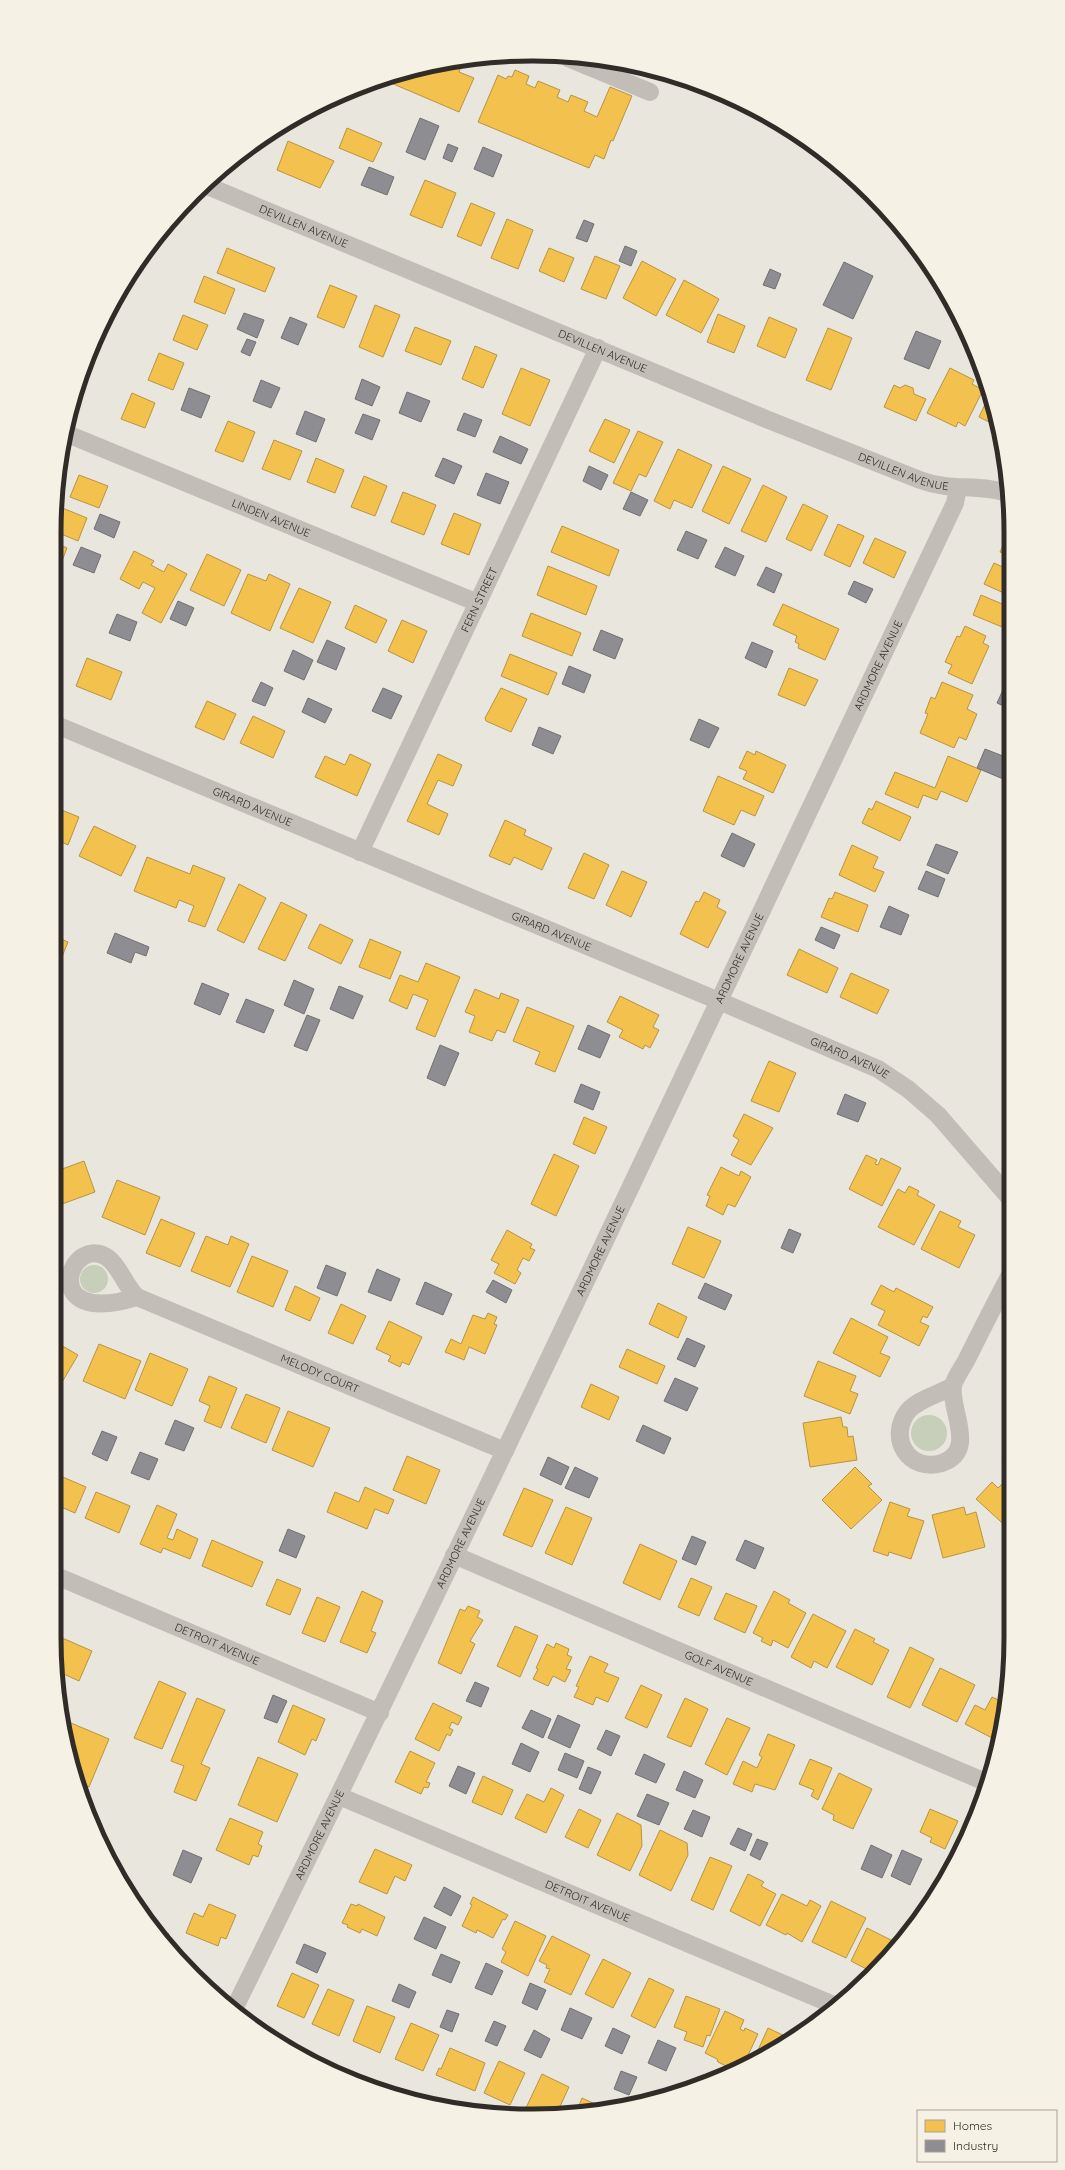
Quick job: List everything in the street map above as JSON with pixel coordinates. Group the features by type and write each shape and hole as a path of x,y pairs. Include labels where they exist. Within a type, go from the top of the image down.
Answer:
{"street":[{"path":"582,64 650,92"},
{"name":"DEVILLEN AVENUE","path":"211,188 766,419 920,480 944,487 988,488 1002,492"},
{"name":"FERN STREET","path":"360,852 598,348"},
{"name":"LINDEN AVENUE","path":"71,436 478,603"},
{"name":"ARDMORE AVENUE","path":"236,2004 380,1713 454,1555 505,1451 955,503 958,488"},
{"name":"GIRARD AVENUE","path":"61,727 719,1001 878,1069 908,1089 938,1115 1004,1191"},
{"path":"953,1386 1004,1287"},
{"name":"MELODY COURT","path":"137,1297 505,1451"},
{"name":"GOLF AVENUE","path":"454,1555 982,1780"},
{"name":"DETROIT AVENUE","path":"61,1578 380,1713"},
{"name":"DETROIT AVENUE","path":"339,1796 830,2003"}],"green space":[{"path":"94,1265 104,1269 108,1279 104,1289 94,1293 84,1289 80,1279 84,1269"},
{"path":"929,1415 939,1418 944,1423 947,1433 944,1443 939,1448 929,1451 919,1448 914,1443 911,1433 914,1423 919,1418"}],"building: Homes":[{"path":"461,67 459,72 474,78 459,112 391,83 410,77"},
{"path":"515,70 529,76 526,84 535,88 538,81 560,90 557,97 568,102 571,95 588,102 584,111 597,117 610,87 632,96 613,141 611,140 604,159 595,155 589,168 478,122 498,75 506,79 508,76 512,77"},
{"path":"347,128 382,143 373,162 339,148"},
{"path":"288,141 334,161 320,188 277,170"},
{"path":"425,180 456,193 442,228 410,215"},
{"path":"471,203 495,213 481,246 457,236"},
{"path":"507,219 533,230 518,269 491,258"},
{"path":"227,248 275,268 265,292 217,273"},
{"path":"549,248 574,258 564,282 539,271"},
{"path":"595,256 620,266 606,299 581,289"},
{"path":"642,261 676,279 656,316 623,298"},
{"path":"204,276 235,289 225,314 194,302"},
{"path":"684,280 719,299 701,333 666,315"},
{"path":"330,285 357,296 344,328 317,317"},
{"path":"375,305 400,315 383,357 359,347"},
{"path":"718,314 745,326 734,353 707,342"},
{"path":"183,315 208,325 197,350 173,340"},
{"path":"769,317 797,329 785,358 757,346"},
{"path":"415,327 451,341 441,365 405,351"},
{"path":"828,328 852,338 831,390 806,380"},
{"path":"475,346 497,355 483,388 462,379"},
{"path":"159,353 184,363 173,390 148,380"},
{"path":"521,368 550,380 530,426 502,414"},
{"path":"950,368 974,380 972,384 982,389 982,391 965,426 958,422 956,427 927,413"},
{"path":"894,385 900,388 905,385 913,388 914,394 926,399 916,421 884,407"},
{"path":"132,393 155,403 145,428 121,419"},
{"path":"986,403 991,423 979,417"},
{"path":"605,419 630,430 614,463 589,451"},
{"path":"228,421 255,432 243,462 215,451"},
{"path":"638,431 663,442 646,477 639,474 631,491 613,483"},
{"path":"274,440 302,451 290,480 262,469"},
{"path":"678,449 712,465 692,508 674,500 670,509 654,501"},
{"path":"316,458 344,470 335,493 307,482"},
{"path":"723,466 751,479 729,524 702,511"},
{"path":"79,475 108,486 99,508 70,497"},
{"path":"364,476 387,486 375,516 351,507"},
{"path":"763,485 787,497 766,542 741,531"},
{"path":"403,492 436,505 424,535 391,522"},
{"path":"803,504 828,516 811,551 786,539"},
{"path":"62,508 87,518 78,541 61,534"},
{"path":"454,513 481,524 469,555 441,544"},
{"path":"838,524 864,536 850,567 824,555"},
{"path":"562,526 619,550 609,576 551,552"},
{"path":"875,538 906,552 894,578 863,563"},
{"path":"1004,543 1004,554 1000,552"},
{"path":"61,545 67,548 61,563"},
{"path":"134,551 154,561 151,565 164,572 168,564 187,574 161,623 142,613 155,588 143,582 139,589 120,579"},
{"path":"207,554 241,570 224,606 190,590"},
{"path":"994,563 1004,568 1004,593 984,584"},
{"path":"548,566 597,586 586,615 537,595"},
{"path":"248,574 266,581 269,574 290,584 270,631 231,613"},
{"path":"299,588 331,602 313,643 280,628"},
{"path":"981,595 1004,605 1004,628 973,615"},
{"path":"783,604 839,629 825,660 798,648 799,644 795,642 797,636 773,625"},
{"path":"355,605 387,620 376,643 345,628"},
{"path":"531,613 581,633 572,656 522,636"},
{"path":"402,620 427,631 413,663 388,651"},
{"path":"965,626 986,636 983,643 989,646 972,684 948,673 952,665 945,662 957,636 960,637"},
{"path":"510,654 557,673 548,695 501,676"},
{"path":"87,658 122,672 111,700 76,686"},
{"path":"789,668 818,680 805,706 778,695"},
{"path":"942,682 973,695 967,709 977,714 966,740 959,737 954,748 920,733 928,714 925,713 931,697 935,699"},
{"path":"501,688 527,699 511,732 486,721 485,718"},
{"path":"207,701 236,714 224,740 195,727"},
{"path":"253,716 285,731 273,758 240,743"},
{"path":"747,751 755,755 756,751 786,765 773,793 743,779 747,771 739,768"},
{"path":"350,754 371,764 357,796 315,777 325,756 345,765"},
{"path":"438,754 462,765 453,786 438,780 427,804 448,814 439,835 407,821"},
{"path":"948,756 981,770 967,802 941,791 937,800 923,795 918,808 885,794 895,772 935,788"},
{"path":"718,776 764,796 755,816 741,810 734,825 703,811"},
{"path":"876,801 911,817 900,841 862,823 869,808 872,810"},
{"path":"61,810 79,817 68,845 61,842"},
{"path":"505,820 526,830 524,835 552,848 542,870 514,857 510,865 489,856"},
{"path":"94,826 136,846 121,876 79,856"},
{"path":"852,845 878,857 873,868 884,872 875,892 839,875"},
{"path":"584,853 609,865 594,899 568,888"},
{"path":"147,857 190,874 193,865 225,878 205,927 188,921 194,906 179,900 176,908 134,891"},
{"path":"622,871 647,882 631,917 606,905"},
{"path":"239,884 266,898 244,943 217,930"},
{"path":"704,892 720,900 717,907 726,912 708,948 680,934 696,901 699,902"},
{"path":"835,892 868,905 858,932 821,917 829,898 832,899"},
{"path":"281,902 307,915 285,961 258,949"},
{"path":"320,924 353,940 341,964 308,948"},
{"path":"61,939 68,942 61,959"},
{"path":"370,939 401,952 390,979 359,967"},
{"path":"799,949 838,968 827,993 787,975"},
{"path":"426,963 460,977 435,1037 416,1029 428,1000 413,994 407,1009 389,1001 400,975 418,982"},
{"path":"851,973 889,990 877,1014 840,997"},
{"path":"475,989 499,999 501,993 519,1000 505,1033 497,1030 492,1041 469,1032 475,1016 465,1012"},
{"path":"620,996 659,1015 653,1027 659,1030 650,1048 645,1045 643,1049 619,1037 623,1030 607,1022"},
{"path":"527,1007 574,1026 555,1072 535,1064 540,1052 513,1041"},
{"path":"769,1061 796,1073 779,1112 751,1101"},
{"path":"744,1114 773,1128 751,1165 731,1155 739,1140 733,1136"},
{"path":"584,1117 607,1127 595,1154 573,1144"},
{"path":"554,1154 579,1166 556,1216 531,1204"},
{"path":"866,1155 877,1160 875,1164 878,1165 881,1158 901,1168 882,1206 849,1189"},
{"path":"84,1161 95,1192 61,1204 61,1169"},
{"path":"721,1167 739,1176 741,1171 751,1177 735,1207 728,1204 723,1215 706,1206 710,1196 707,1195"},
{"path":"117,1180 160,1197 145,1235 102,1217"},
{"path":"909,1186 919,1191 917,1195 935,1205 914,1245 878,1227 898,1189 905,1193"},
{"path":"940,1211 961,1221 958,1227 975,1235 959,1268 921,1249"},
{"path":"161,1219 195,1233 180,1267 146,1253"},
{"path":"688,1227 721,1241 704,1278 672,1264"},
{"path":"507,1230 532,1244 530,1248 535,1250 529,1261 523,1258 517,1270 521,1273 515,1284 494,1273 499,1264 491,1260"},
{"path":"206,1236 228,1245 231,1236 249,1244 230,1287 191,1271"},
{"path":"252,1256 288,1271 273,1307 237,1292"},
{"path":"881,1285 894,1292 896,1288 933,1307 927,1318 923,1316 920,1322 929,1326 919,1346 878,1325 885,1311 871,1304"},
{"path":"295,1286 320,1298 310,1321 285,1310"},
{"path":"658,1303 687,1317 678,1338 649,1324"},
{"path":"341,1304 366,1316 353,1344 328,1333"},
{"path":"488,1313 497,1317 494,1324 497,1325 485,1354 469,1347 464,1360 445,1352 451,1339 461,1344 473,1315 485,1319"},
{"path":"851,1318 888,1337 880,1353 890,1357 880,1377 833,1353"},
{"path":"389,1321 422,1337 409,1365 402,1362 400,1367 388,1361 391,1356 376,1349"},
{"path":"99,1344 141,1361 125,1399 83,1381"},
{"path":"61,1345 78,1355 61,1384"},
{"path":"627,1349 665,1366 657,1384 619,1367"},
{"path":"150,1353 188,1369 172,1406 135,1390"},
{"path":"818,1361 856,1376 850,1391 858,1394 850,1414 804,1396"},
{"path":"209,1376 237,1388 221,1428 204,1421 210,1406 199,1401"},
{"path":"591,1384 619,1397 609,1420 581,1407"},
{"path":"246,1394 280,1408 266,1443 231,1428"},
{"path":"288,1411 330,1428 313,1467 272,1450"},
{"path":"841,1417 843,1427 847,1427 848,1437 853,1436 857,1460 810,1467 803,1423"},
{"path":"407,1456 440,1470 426,1504 393,1490"},
{"path":"855,1467 872,1484 868,1486 882,1500 851,1529 822,1500"},
{"path":"61,1476 86,1487 75,1513 61,1507"},
{"path":"992,1482 998,1488 1004,1482 1004,1525 976,1499"},
{"path":"365,1487 394,1500 388,1514 375,1509 367,1529 327,1512 335,1492 359,1502"},
{"path":"524,1488 553,1500 532,1547 503,1535"},
{"path":"96,1492 130,1506 119,1533 85,1518"},
{"path":"890,1502 910,1509 907,1516 924,1521 911,1559 889,1552 888,1556 873,1551"},
{"path":"157,1505 177,1514 167,1538 173,1540 177,1529 198,1539 190,1559 163,1548 161,1553 140,1544"},
{"path":"566,1507 592,1518 572,1565 545,1553"},
{"path":"964,1507 966,1515 976,1512 985,1547 943,1558 932,1515"},
{"path":"212,1540 263,1562 252,1587 202,1566"},
{"path":"640,1544 677,1561 660,1600 623,1583"},
{"path":"691,1578 712,1587 699,1616 678,1607"},
{"path":"277,1579 301,1589 290,1615 266,1605"},
{"path":"362,1591 383,1601 371,1631 376,1633 367,1653 340,1642"},
{"path":"774,1591 790,1600 788,1603 806,1613 788,1648 773,1640 771,1646 761,1641 763,1638 753,1633"},
{"path":"726,1593 757,1606 745,1633 714,1619"},
{"path":"317,1597 340,1607 325,1642 302,1633"},
{"path":"468,1606 480,1611 477,1617 483,1620 470,1641 475,1644 461,1674 438,1663 460,1609 465,1611"},
{"path":"813,1614 846,1631 827,1668 814,1661 811,1668 791,1657"},
{"path":"515,1626 538,1636 520,1677 497,1666"},
{"path":"855,1629 875,1639 873,1642 889,1650 872,1685 836,1667"},
{"path":"61,1637 92,1651 79,1681 63,1674"},
{"path":"556,1643 569,1649 567,1655 572,1657 566,1669 571,1670 565,1682 553,1676 548,1686 533,1679 538,1669 536,1668 547,1644 554,1648"},
{"path":"910,1647 934,1659 910,1708 887,1697"},
{"path":"590,1656 608,1664 604,1672 619,1678 608,1702 596,1697 593,1705 574,1697 579,1687 576,1686"},
{"path":"940,1668 975,1685 957,1722 922,1705"},
{"path":"159,1681 186,1693 162,1749 134,1738"},
{"path":"641,1685 662,1695 647,1728 625,1718"},
{"path":"992,1697 1000,1701 993,1738 965,1724 975,1705 985,1710"},
{"path":"197,1698 225,1710 201,1764 210,1768 196,1801 174,1792 184,1766 171,1761"},
{"path":"685,1698 708,1709 691,1747 667,1737"},
{"path":"433,1703 462,1717 458,1725 452,1722 449,1728 453,1730 450,1736 447,1734 439,1751 415,1739"},
{"path":"293,1705 325,1719 316,1741 312,1739 305,1755 278,1742"},
{"path":"727,1718 750,1728 727,1775 705,1764"},
{"path":"71,1723 109,1739 89,1787 85,1785 77,1760 70,1726"},
{"path":"768,1734 795,1745 775,1790 755,1784 752,1792 733,1784 743,1761 757,1768 762,1757 759,1755"},
{"path":"410,1751 435,1763 426,1782 430,1783 428,1788 424,1787 421,1794 395,1782"},
{"path":"258,1757 298,1774 277,1822 238,1805"},
{"path":"810,1759 832,1768 818,1800 811,1796 814,1790 799,1784"},
{"path":"839,1773 872,1789 853,1829 833,1820 834,1815 822,1809"},
{"path":"483,1776 513,1790 502,1815 472,1802"},
{"path":"551,1788 564,1795 546,1833 515,1818 527,1794 544,1802"},
{"path":"579,1809 601,1820 588,1848 565,1837"},
{"path":"930,1809 958,1821 945,1849 930,1842 932,1838 920,1832"},
{"path":"617,1813 641,1825 642,1846 630,1871 597,1855"},
{"path":"230,1818 263,1832 258,1844 262,1846 258,1857 253,1855 249,1865 216,1850"},
{"path":"660,1830 687,1843 688,1855 671,1891 639,1875"},
{"path":"375,1849 412,1865 405,1881 395,1876 387,1894 359,1882"},
{"path":"710,1857 732,1866 713,1910 691,1900"},
{"path":"748,1874 764,1882 761,1886 776,1894 760,1926 730,1911"},
{"path":"782,1894 807,1906 810,1900 821,1906 802,1942 787,1933 786,1935 766,1925"},
{"path":"473,1897 508,1915 505,1920 503,1919 493,1938 477,1930 476,1933 462,1926 472,1905 470,1904"},
{"path":"831,1901 866,1918 846,1958 812,1942"},
{"path":"209,1904 236,1915 226,1939 221,1937 218,1946 186,1933 194,1913 203,1917"},
{"path":"351,1904 357,1906 358,1904 385,1917 377,1936 362,1929 360,1933 342,1923"},
{"path":"515,1921 546,1936 528,1976 501,1962 506,1952 502,1949"},
{"path":"867,1928 893,1941 867,1970 851,1961"},
{"path":"552,1936 590,1955 571,1995 544,1982 550,1969 546,1968 547,1965 539,1961"},
{"path":"603,1959 631,1973 613,2008 585,1994"},
{"path":"292,1973 319,1985 304,2018 277,2006"},
{"path":"649,1978 674,1990 655,2028 631,2016"},
{"path":"328,1989 354,2000 339,2036 312,2024"},
{"path":"686,1996 720,2009 710,2036 707,2035 703,2047 684,2040 687,2032 674,2027"},
{"path":"367,2006 395,2017 380,2053 353,2041"},
{"path":"725,2011 744,2020 740,2029 744,2031 745,2028 758,2034 747,2057 727,2066 705,2053"},
{"path":"411,2023 439,2035 423,2071 395,2059"},
{"path":"768,2028 785,2036 768,2046 757,2052"},
{"path":"450,2048 485,2063 475,2091 436,2075 439,2068 441,2069"},
{"path":"499,2061 525,2073 510,2105 484,2093"},
{"path":"542,2074 569,2087 559,2108 526,2109"},
{"path":"582,2098 596,2105 594,2105 579,2106"}],"building: Industry":[{"path":"420,118 439,126 425,160 406,152"},
{"path":"448,144 458,148 452,162 443,158"},
{"path":"483,147 502,155 493,177 474,169"},
{"path":"369,167 394,177 387,195 361,185"},
{"path":"584,220 594,224 587,242 576,238"},
{"path":"625,246 637,251 631,266 619,261"},
{"path":"844,262 873,276 853,319 823,305"},
{"path":"770,269 781,274 775,289 763,285"},
{"path":"244,313 264,320 257,338 237,329"},
{"path":"290,317 307,324 298,345 281,338"},
{"path":"916,331 941,341 929,369 904,359"},
{"path":"247,339 256,342 250,356 241,352"},
{"path":"362,379 380,387 372,406 355,399"},
{"path":"261,380 280,388 271,408 253,401"},
{"path":"189,388 210,396 201,418 181,410"},
{"path":"407,392 430,401 421,422 399,413"},
{"path":"305,411 325,419 316,442 296,434"},
{"path":"464,413 482,420 475,437 457,430"},
{"path":"363,414 380,420 372,440 355,433"},
{"path":"500,436 528,449 521,464 493,452"},
{"path":"443,458 462,466 454,484 435,476"},
{"path":"589,466 608,475 601,490 583,481"},
{"path":"486,473 509,482 500,504 477,495"},
{"path":"631,492 648,500 640,516 623,509"},
{"path":"100,514 120,522 114,538 94,529"},
{"path":"686,531 707,540 698,559 677,550"},
{"path":"81,547 101,555 94,573 73,565"},
{"path":"725,547 744,556 735,576 715,567"},
{"path":"766,567 782,574 774,593 757,585"},
{"path":"854,581 873,589 866,603 848,594"},
{"path":"178,601 194,608 186,626 170,619"},
{"path":"117,614 137,622 130,641 109,633"},
{"path":"601,630 623,639 615,659 593,650"},
{"path":"327,640 345,648 336,670 317,662"},
{"path":"752,642 773,651 766,668 745,658"},
{"path":"293,650 313,660 304,680 284,671"},
{"path":"569,666 591,675 584,693 562,684"},
{"path":"261,682 273,688 265,706 252,701"},
{"path":"383,688 402,696 391,719 372,711"},
{"path":"1004,688 1004,706 997,703"},
{"path":"308,698 332,709 325,723 302,712"},
{"path":"699,719 719,728 709,748 690,740"},
{"path":"539,727 561,736 553,754 532,745"},
{"path":"985,749 1004,756 1004,779 977,768"},
{"path":"732,833 755,844 744,867 721,856"},
{"path":"936,844 958,852 948,874 927,865"},
{"path":"926,871 945,879 938,897 918,889"},
{"path":"889,906 909,915 901,935 880,927"},
{"path":"821,927 840,935 834,949 815,940"},
{"path":"115,933 149,947 146,956 135,952 131,963 107,953"},
{"path":"294,980 314,989 304,1014 284,1005"},
{"path":"202,983 229,994 220,1015 194,1004"},
{"path":"339,986 363,996 353,1019 330,1009"},
{"path":"246,999 274,1010 264,1033 236,1022"},
{"path":"307,1015 320,1020 307,1051 294,1046"},
{"path":"588,1025 610,1035 600,1058 578,1049"},
{"path":"440,1045 459,1053 445,1086 427,1078"},
{"path":"581,1084 600,1092 593,1110 574,1102"},
{"path":"845,1094 866,1103 858,1122 837,1114"},
{"path":"789,1229 801,1234 793,1253 781,1248"},
{"path":"326,1265 346,1273 337,1296 317,1288"},
{"path":"377,1269 400,1279 391,1301 368,1292"},
{"path":"493,1280 512,1290 506,1303 486,1292"},
{"path":"425,1282 452,1294 443,1315 416,1304"},
{"path":"705,1283 732,1295 725,1310 698,1298"},
{"path":"687,1338 705,1346 695,1367 677,1359"},
{"path":"675,1378 698,1388 687,1411 664,1401"},
{"path":"175,1420 194,1428 184,1451 165,1444"},
{"path":"643,1425 671,1438 664,1454 636,1441"},
{"path":"102,1431 117,1437 107,1461 92,1454"},
{"path":"140,1452 158,1459 149,1480 131,1473"},
{"path":"548,1457 569,1467 561,1485 540,1475"},
{"path":"575,1467 598,1478 589,1498 565,1488"},
{"path":"288,1529 305,1536 296,1558 279,1551"},
{"path":"692,1536 706,1542 696,1565 682,1559"},
{"path":"745,1540 764,1548 755,1569 736,1560"},
{"path":"475,1682 489,1688 481,1707 466,1701"},
{"path":"273,1695 287,1701 277,1723 264,1718"},
{"path":"531,1710 551,1719 543,1738 522,1728"},
{"path":"558,1715 580,1725 570,1748 548,1738"},
{"path":"606,1730 620,1736 611,1756 597,1749"},
{"path":"521,1743 539,1752 530,1772 512,1764"},
{"path":"565,1753 584,1761 577,1778 558,1770"},
{"path":"644,1754 665,1764 656,1783 635,1774"},
{"path":"458,1766 475,1773 466,1794 449,1786"},
{"path":"588,1767 601,1772 591,1794 579,1789"},
{"path":"684,1771 703,1780 695,1798 676,1790"},
{"path":"647,1794 669,1803 659,1825 637,1816"},
{"path":"693,1810 710,1817 702,1837 684,1829"},
{"path":"738,1828 752,1834 745,1851 730,1844"},
{"path":"757,1839 768,1843 760,1860 750,1855"},
{"path":"871,1845 892,1855 882,1878 861,1869"},
{"path":"183,1850 202,1858 191,1883 173,1875"},
{"path":"902,1850 922,1859 910,1885 891,1876"},
{"path":"444,1887 461,1896 451,1916 434,1907"},
{"path":"424,1917 446,1927 436,1949 414,1939"},
{"path":"304,1944 326,1953 317,1973 296,1963"},
{"path":"441,1954 460,1962 451,1983 432,1975"},
{"path":"486,1963 503,1971 492,1995 475,1988"},
{"path":"530,1983 546,1990 537,2010 522,2003"},
{"path":"399,1984 416,1992 409,2008 392,2001"},
{"path":"570,2008 592,2018 582,2039 561,2030"},
{"path":"447,2010 459,2014 452,2032 440,2027"},
{"path":"494,2021 506,2026 497,2046 485,2041"},
{"path":"613,2028 630,2036 622,2054 605,2046"},
{"path":"534,2030 550,2039 541,2058 524,2050"},
{"path":"658,2040 676,2048 666,2071 648,2063"},
{"path":"621,2071 637,2077 629,2095 614,2089"}]}
